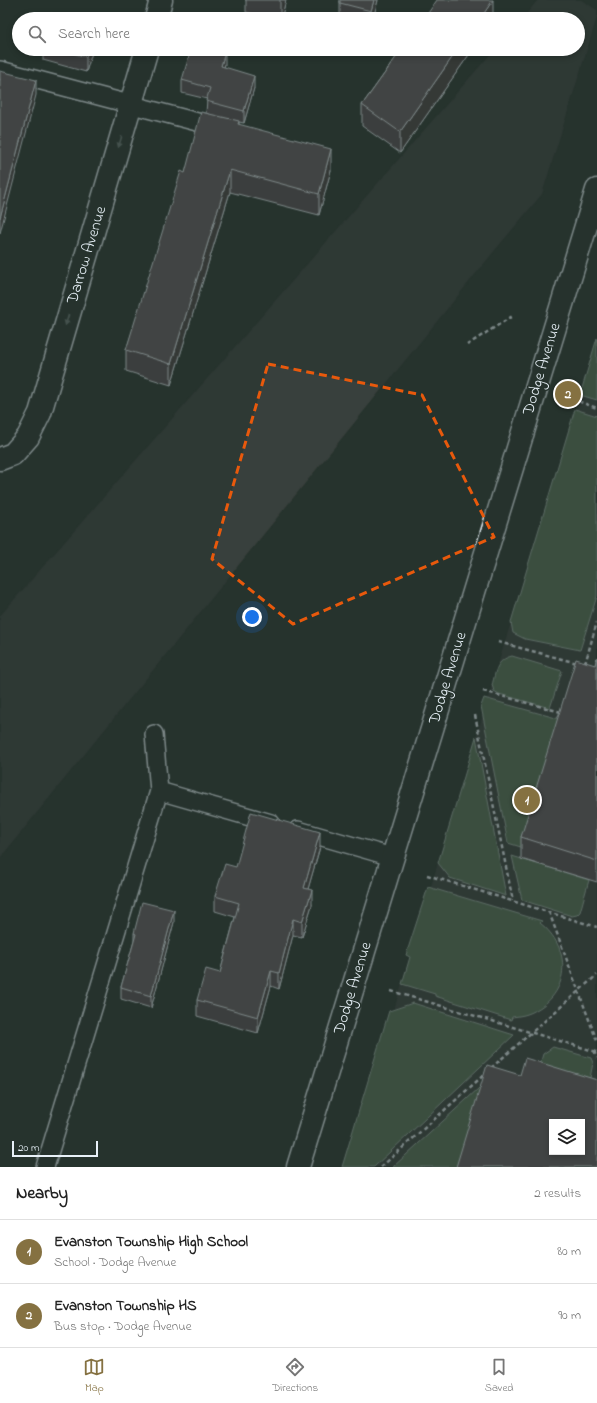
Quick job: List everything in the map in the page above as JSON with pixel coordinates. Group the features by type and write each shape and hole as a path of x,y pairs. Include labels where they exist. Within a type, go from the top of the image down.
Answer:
{"main road":[{"path":"158,12 162,0"},
{"name":"Darrow Avenue","path":"6,457 28,437 40,413 145,56"},
{"name":"Dodge Avenue","path":"298,1167 597,190"}],"lane":[{"path":"0,70 238,132"},
{"path":"45,1167 159,791 154,734"},
{"path":"159,791 392,857"}],"path":[{"path":"467,345 514,314"},
{"path":"572,399 597,408"},
{"path":"585,665 597,622"},
{"path":"498,642 592,666"},
{"path":"574,670 576,662"},
{"path":"483,691 561,712 563,705"},
{"path":"475,715 513,901"},
{"path":"427,875 597,927"},
{"path":"549,912 597,1041"},
{"path":"380,1167 597,975"},
{"path":"391,991 595,1051 597,1058"}],"highlighted area":[{"path":"268,364 422,395 494,537 293,624 212,559"}],"shaded area":[{"path":"538,0 581,0 597,10 597,17 585,56 585,12 528,12"},
{"path":"489,56 585,56 542,194 0,858 0,616"},
{"path":"597,338 597,1167 347,1167 438,863"}],"green space":[{"path":"597,338 597,400 580,395"},
{"path":"575,409 597,416 597,596 580,650 525,639 513,633 511,622"},
{"path":"512,656 562,671 550,708 499,694 494,691 492,685 500,663"},
{"path":"484,698 563,720 524,848 508,843 481,706"},
{"path":"476,737 506,896 450,878 438,863"},
{"path":"512,856 589,880 580,912 577,915 572,916 522,900"},
{"path":"428,887 542,921 540,923 550,933 562,956 563,968 561,980 556,992 547,1002 533,1012 512,1017 511,1020 402,984 410,957 406,955"},
{"path":"413,1003 514,1035 374,1167 342,1167 389,1011"},
{"path":"553,1047 591,1058 593,1063 590,1078 535,1082 543,1054"},
{"path":"487,1086 462,1167 393,1167 479,1088"}],"building":[{"path":"340,0 374,0 371,11 340,3"},
{"path":"437,0 493,0 485,12 429,12"},
{"path":"189,56 224,56 221,66 254,76 244,111 206,101 210,88 182,80"},
{"path":"397,56 453,56 400,132 362,105"},
{"path":"0,71 36,80 0,218"},
{"path":"201,112 239,121 238,124 331,149 319,194 230,170 171,364 126,350 181,171 185,173"},
{"path":"597,657 597,861 521,837 576,659 595,665"},
{"path":"251,812 320,832 304,888 312,890 302,922 293,919 279,973 271,971 258,1017 197,1000 206,969 220,973 239,903 215,896 225,864 236,867"},
{"path":"142,902 174,910 151,996 121,987 136,934 134,933"},
{"path":"525,1058 597,1080 597,1167 456,1167 487,1065 520,1075"}],"place":[{"name":"Evanston Township HS","path":"568,394"},
{"name":"Evanston Township High School","path":"527,800"}]}
